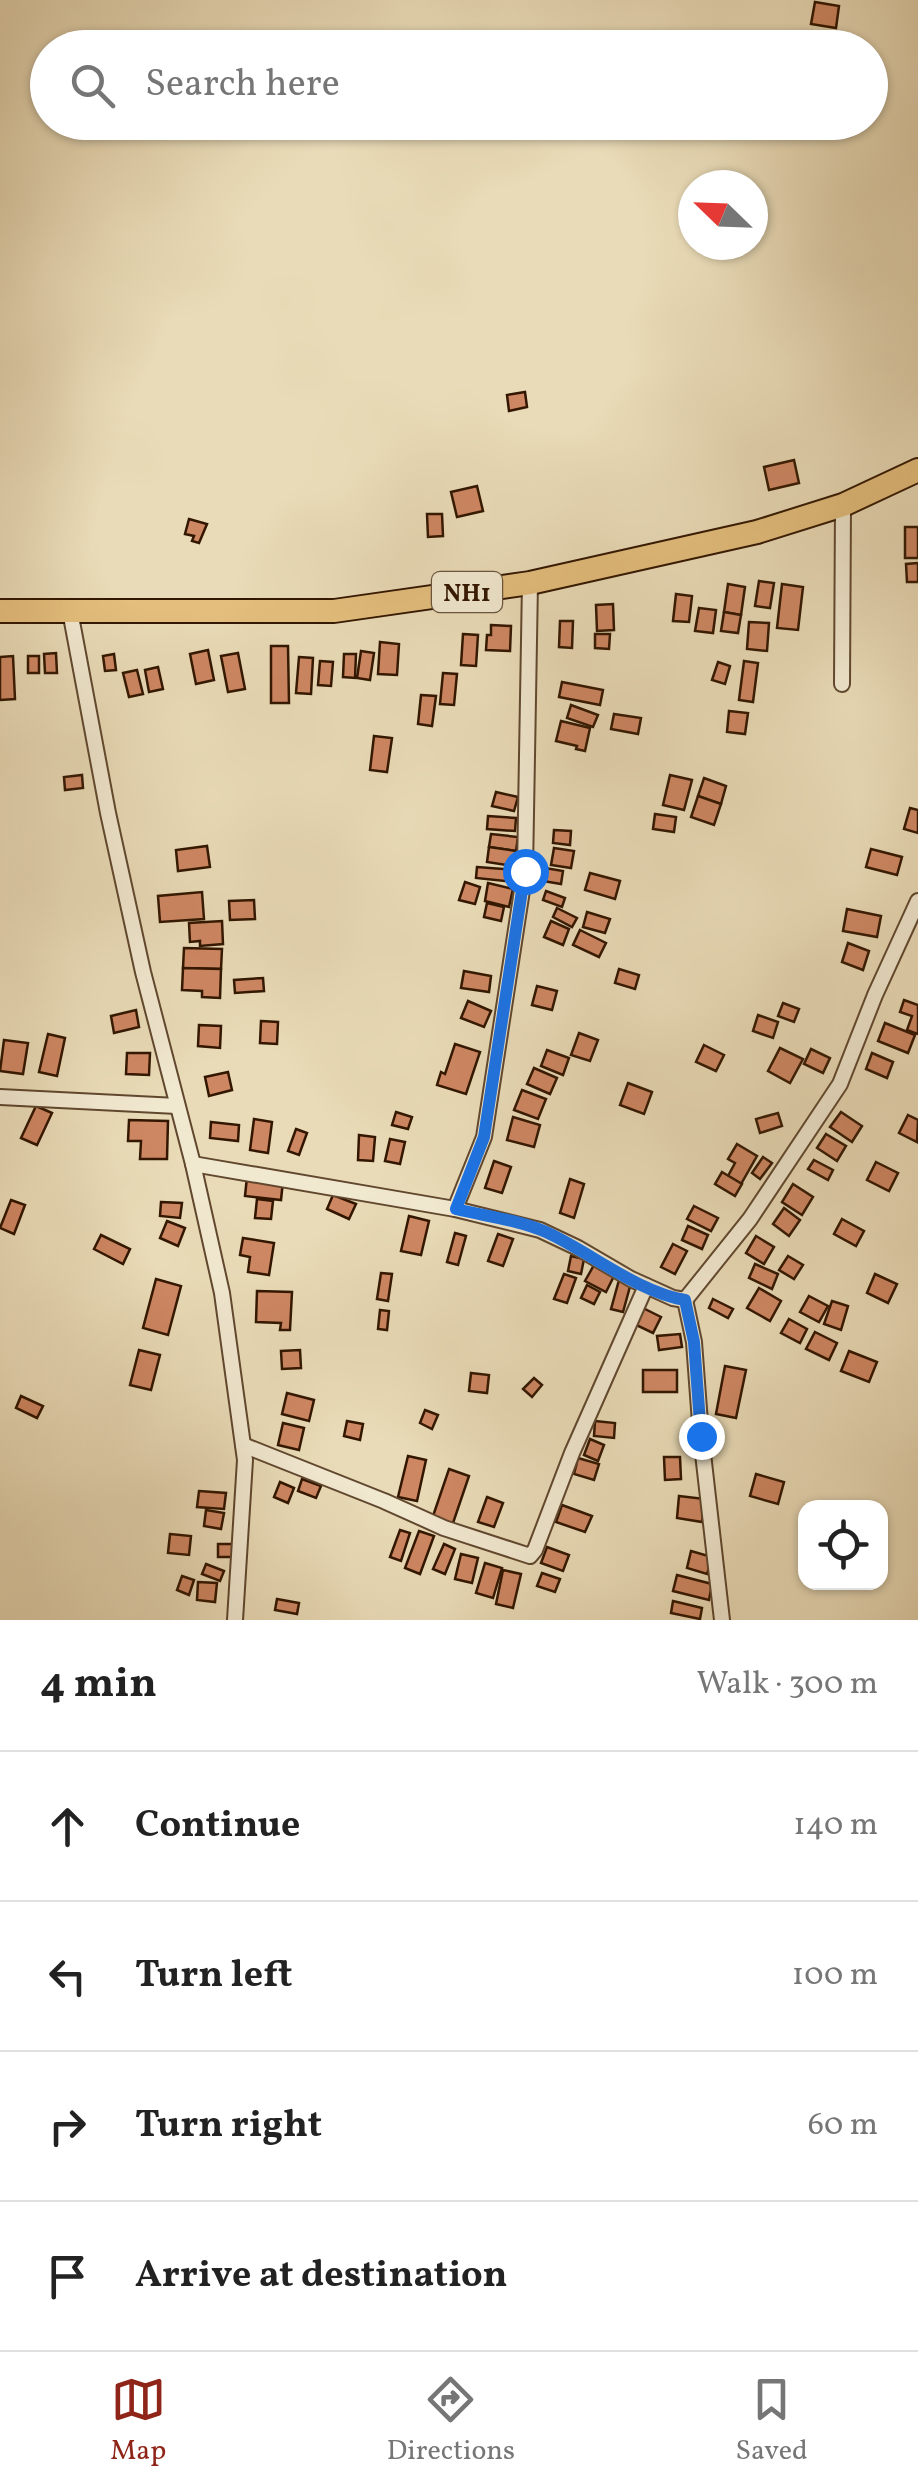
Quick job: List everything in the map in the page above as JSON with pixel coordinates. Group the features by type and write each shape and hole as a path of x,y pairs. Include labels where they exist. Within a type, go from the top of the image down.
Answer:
{"highway":[{"name":"NH1","path":"0,612 334,610 530,583 757,532 843,505 918,470"}],"street":[{"path":"842,684 843,505"},
{"path":"456,1209 484,1137 525,871 530,583"},
{"path":"70,611 142,972 193,1164 222,1293 244,1460 235,1620"},
{"path":"685,1300 750,1219 840,1084 918,902"},
{"path":"0,1097 177,1106"},
{"path":"193,1164 456,1209 540,1230 646,1286 685,1300"},
{"path":"243,1445 444,1528 530,1556 646,1286"},
{"path":"685,1300 694,1342 722,1620"}],"building":[{"path":"815,2 839,6 836,28 811,24"},
{"path":"525,392 527,407 509,411 507,395"},
{"path":"794,460 799,483 769,490 764,467"},
{"path":"477,486 483,511 457,517 451,492"},
{"path":"427,514 442,514 443,536 428,537"},
{"path":"189,519 207,524 199,543 192,541 194,536 185,534"},
{"path":"905,527 918,527 918,558 905,558"},
{"path":"918,563 918,582 907,582 906,564"},
{"path":"759,581 774,583 770,608 755,606"},
{"path":"728,584 745,587 741,615 724,612"},
{"path":"782,584 803,587 798,630 777,628"},
{"path":"676,594 692,596 689,622 673,621"},
{"path":"613,604 614,630 597,631 596,605"},
{"path":"699,608 716,610 713,633 695,631"},
{"path":"724,612 741,615 738,633 721,631"},
{"path":"560,621 573,621 572,648 559,647"},
{"path":"749,622 769,623 767,651 747,649"},
{"path":"491,625 511,626 510,651 486,650"},
{"path":"463,634 478,635 476,666 461,665"},
{"path":"595,634 610,634 609,649 595,648"},
{"path":"380,642 399,644 397,675 378,674"},
{"path":"271,646 288,646 289,703 271,703"},
{"path":"208,650 214,680 196,684 190,654"},
{"path":"361,651 374,653 370,680 357,678"},
{"path":"56,653 57,673 45,673 44,654"},
{"path":"238,653 245,689 228,692 221,656"},
{"path":"114,654 116,670 105,671 103,656"},
{"path":"344,654 356,654 355,678 343,677"},
{"path":"13,656 15,699 0,700 0,657"},
{"path":"28,656 39,656 39,673 28,673"},
{"path":"299,657 313,658 311,694 296,693"},
{"path":"320,661 333,662 331,686 318,685"},
{"path":"744,661 758,663 753,702 739,700"},
{"path":"718,662 730,666 725,684 712,680"},
{"path":"158,667 163,689 149,692 145,670"},
{"path":"137,670 143,694 129,697 123,673"},
{"path":"443,673 457,674 454,705 440,704"},
{"path":"562,682 603,690 600,705 559,697"},
{"path":"421,695 436,696 432,726 418,724"},
{"path":"571,705 598,715 593,727 567,718"},
{"path":"729,711 748,713 745,734 727,732"},
{"path":"614,714 641,718 638,734 611,729"},
{"path":"561,721 590,728 585,751 556,741"},
{"path":"374,736 392,738 387,772 370,770"},
{"path":"82,775 83,788 65,790 64,777"},
{"path":"670,775 692,780 684,810 663,805"},
{"path":"704,778 726,786 721,804 698,796"},
{"path":"496,792 518,797 514,811 492,806"},
{"path":"698,796 721,804 714,825 691,817"},
{"path":"910,808 918,810 918,833 904,829"},
{"path":"655,814 676,817 674,832 653,829"},
{"path":"488,816 516,818 515,831 487,829"},
{"path":"554,830 571,831 570,845 553,843"},
{"path":"491,834 518,837 516,851 489,847"},
{"path":"207,846 210,867 178,871 176,850"},
{"path":"489,847 516,851 514,866 487,862"},
{"path":"554,848 574,851 571,868 551,865"},
{"path":"871,849 902,857 897,875 866,867"},
{"path":"477,867 515,870 514,882 476,878"},
{"path":"545,868 563,871 561,884 543,881"},
{"path":"590,873 620,881 615,899 585,890"},
{"path":"465,882 480,887 475,904 459,900"},
{"path":"488,883 513,889 509,907 485,901"},
{"path":"546,891 565,898 562,907 543,900"},
{"path":"202,892 204,919 160,922 158,896"},
{"path":"254,900 255,919 230,920 229,901"},
{"path":"487,903 504,907 501,921 484,917"},
{"path":"557,908 577,918 572,927 553,917"},
{"path":"847,909 881,916 877,937 843,931"},
{"path":"587,912 610,919 605,933 583,927"},
{"path":"222,921 223,944 200,946 200,941 190,942 189,923"},
{"path":"551,921 569,929 563,945 544,937"},
{"path":"580,930 606,943 599,957 573,945"},
{"path":"848,943 869,951 863,970 842,962"},
{"path":"184,948 222,949 221,969 183,968"},
{"path":"183,968 221,969 220,998 202,997 202,991 182,990"},
{"path":"619,969 639,975 635,989 615,983"},
{"path":"464,971 491,976 489,992 461,988"},
{"path":"263,978 264,991 235,993 234,980"},
{"path":"537,986 557,991 552,1010 532,1005"},
{"path":"904,1000 918,1005 918,1034 907,1030 912,1016 900,1012"},
{"path":"468,1001 491,1011 484,1027 461,1018"},
{"path":"783,1003 799,1009 794,1022 778,1016"},
{"path":"136,1010 139,1027 114,1033 111,1016"},
{"path":"758,1015 778,1022 773,1038 753,1031"},
{"path":"261,1021 278,1022 277,1044 260,1043"},
{"path":"885,1023 915,1035 908,1053 878,1041"},
{"path":"199,1025 221,1026 220,1048 198,1046"},
{"path":"579,1033 598,1040 590,1061 571,1055"},
{"path":"48,1034 65,1038 57,1076 39,1072"},
{"path":"4,1040 28,1043 23,1074 0,1071"},
{"path":"455,1044 480,1052 466,1094 437,1085"},
{"path":"704,1045 724,1055 716,1071 696,1062"},
{"path":"780,1048 803,1059 790,1083 768,1071"},
{"path":"811,1049 830,1058 823,1073 804,1064"},
{"path":"547,1050 569,1058 563,1075 541,1066"},
{"path":"127,1053 150,1053 149,1075 126,1074"},
{"path":"872,1053 893,1062 887,1078 866,1069"},
{"path":"534,1068 557,1078 550,1094 527,1084"},
{"path":"228,1072 232,1090 209,1096 205,1077"},
{"path":"628,1083 652,1092 644,1114 620,1105"},
{"path":"522,1090 546,1099 538,1119 514,1110"},
{"path":"36,1106 52,1113 37,1145 21,1138"},
{"path":"396,1112 412,1117 408,1129 392,1125"},
{"path":"841,1112 862,1126 852,1142 830,1127"},
{"path":"778,1113 782,1126 760,1133 756,1119"},
{"path":"908,1115 918,1120 917,1142 899,1133"},
{"path":"513,1117 540,1125 534,1147 507,1140"},
{"path":"254,1119 272,1122 268,1153 250,1150"},
{"path":"129,1120 168,1121 167,1159 140,1159 141,1141 128,1141"},
{"path":"211,1122 239,1125 238,1141 210,1138"},
{"path":"296,1129 307,1133 299,1155 288,1151"},
{"path":"826,1134 846,1146 837,1161 817,1148"},
{"path":"359,1135 375,1137 373,1161 358,1160"},
{"path":"390,1139 405,1142 400,1164 385,1161"},
{"path":"737,1144 757,1156 741,1184 728,1176 735,1163 728,1159"},
{"path":"763,1157 772,1163 760,1179 752,1173"},
{"path":"814,1160 833,1170 828,1180 808,1169"},
{"path":"494,1161 511,1167 502,1193 485,1188"},
{"path":"876,1162 898,1173 889,1191 867,1180"},
{"path":"722,1172 742,1184 735,1196 715,1184"},
{"path":"247,1177 283,1181 281,1200 245,1196"},
{"path":"570,1179 584,1184 574,1218 560,1213"},
{"path":"793,1184 813,1197 802,1215 782,1202"},
{"path":"333,1195 356,1204 349,1219 327,1209"},
{"path":"257,1199 273,1201 271,1219 255,1218"},
{"path":"11,1200 25,1205 14,1234 0,1228"},
{"path":"161,1202 182,1203 180,1218 160,1216"},
{"path":"694,1206 718,1218 711,1231 687,1219"},
{"path":"784,1208 800,1220 789,1236 773,1224"},
{"path":"409,1216 429,1221 421,1255 401,1251"},
{"path":"842,1219 864,1231 856,1246 834,1234"},
{"path":"167,1221 185,1228 178,1246 160,1238"},
{"path":"688,1226 708,1235 702,1249 682,1240"},
{"path":"455,1233 466,1236 458,1265 447,1262"},
{"path":"498,1234 513,1239 503,1266 488,1261"},
{"path":"101,1235 130,1249 123,1264 94,1249"},
{"path":"756,1236 774,1247 764,1264 746,1253"},
{"path":"243,1238 274,1243 269,1275 248,1272 250,1257 240,1255"},
{"path":"673,1244 687,1251 675,1274 661,1267"},
{"path":"571,1256 584,1259 581,1274 568,1271"},
{"path":"788,1256 803,1265 794,1279 779,1270"},
{"path":"755,1264 778,1274 772,1289 749,1278"},
{"path":"594,1265 614,1276 606,1292 585,1281"},
{"path":"381,1273 392,1274 388,1301 377,1299"},
{"path":"564,1274 576,1278 567,1303 554,1299"},
{"path":"875,1274 897,1284 888,1303 867,1293"},
{"path":"156,1279 181,1286 168,1335 143,1328"},
{"path":"619,1280 631,1283 623,1312 611,1309"},
{"path":"587,1285 600,1292 594,1304 581,1298"},
{"path":"759,1288 781,1301 770,1321 747,1308"},
{"path":"257,1291 292,1292 290,1330 280,1330 281,1323 256,1322"},
{"path":"809,1296 828,1306 819,1322 800,1312"},
{"path":"713,1299 733,1309 728,1318 709,1308"},
{"path":"832,1301 848,1306 841,1330 824,1324"},
{"path":"641,1307 661,1317 653,1333 632,1323"},
{"path":"380,1310 389,1311 387,1330 378,1329"},
{"path":"789,1319 807,1329 800,1343 781,1333"},
{"path":"815,1332 837,1343 829,1360 806,1349"},
{"path":"680,1334 682,1347 659,1350 657,1336"},
{"path":"139,1350 160,1355 151,1390 130,1385"},
{"path":"300,1350 301,1368 282,1369 281,1351"},
{"path":"849,1351 877,1362 869,1382 841,1371"},
{"path":"725,1366 746,1370 736,1418 716,1414"},
{"path":"643,1370 677,1370 677,1392 643,1392"},
{"path":"471,1373 489,1375 487,1393 469,1391"},
{"path":"534,1378 542,1385 532,1397 523,1389"},
{"path":"287,1393 314,1400 309,1421 282,1414"},
{"path":"21,1396 43,1406 37,1418 16,1408"},
{"path":"425,1410 438,1415 432,1429 420,1423"},
{"path":"347,1421 363,1424 360,1440 344,1436"},
{"path":"595,1421 615,1423 614,1438 594,1436"},
{"path":"283,1423 304,1428 299,1450 278,1445"},
{"path":"590,1439 604,1445 598,1461 584,1455"},
{"path":"408,1456 426,1460 417,1501 398,1497"},
{"path":"664,1457 680,1457 681,1479 665,1480"},
{"path":"578,1458 599,1464 594,1480 574,1474"},
{"path":"449,1469 469,1476 452,1526 432,1519"},
{"path":"756,1474 784,1482 778,1504 750,1496"},
{"path":"302,1479 321,1486 316,1498 298,1491"},
{"path":"280,1482 294,1488 288,1503 274,1497"},
{"path":"199,1491 226,1493 224,1509 197,1507"},
{"path":"679,1496 705,1499 702,1522 677,1518"},
{"path":"487,1497 503,1503 494,1527 478,1522"},
{"path":"562,1505 592,1516 585,1532 556,1522"},
{"path":"206,1510 224,1513 221,1529 204,1526"},
{"path":"400,1530 410,1533 401,1561 390,1557"},
{"path":"419,1531 434,1536 420,1574 405,1568"},
{"path":"170,1534 191,1536 189,1555 168,1553"},
{"path":"218,1544 234,1544 233,1557 218,1557"},
{"path":"444,1544 455,1549 445,1574 433,1569"},
{"path":"547,1547 569,1555 563,1571 541,1563"},
{"path":"691,1551 712,1557 707,1574 687,1568"},
{"path":"461,1554 478,1558 472,1583 455,1579"},
{"path":"485,1563 502,1568 493,1598 476,1593"},
{"path":"206,1564 224,1571 220,1581 202,1574"},
{"path":"503,1570 521,1574 513,1608 496,1604"},
{"path":"542,1573 560,1579 555,1592 537,1586"},
{"path":"677,1575 712,1584 709,1600 673,1591"},
{"path":"182,1576 194,1580 189,1595 177,1590"},
{"path":"198,1582 217,1583 215,1602 197,1600"},
{"path":"277,1599 299,1603 297,1614 275,1610"},
{"path":"673,1601 702,1608 700,1619 671,1613"}],"route":[{"path":"525,871 484,1137 456,1209 540,1230 631,1279 685,1300 694,1342 701,1436"}]}
